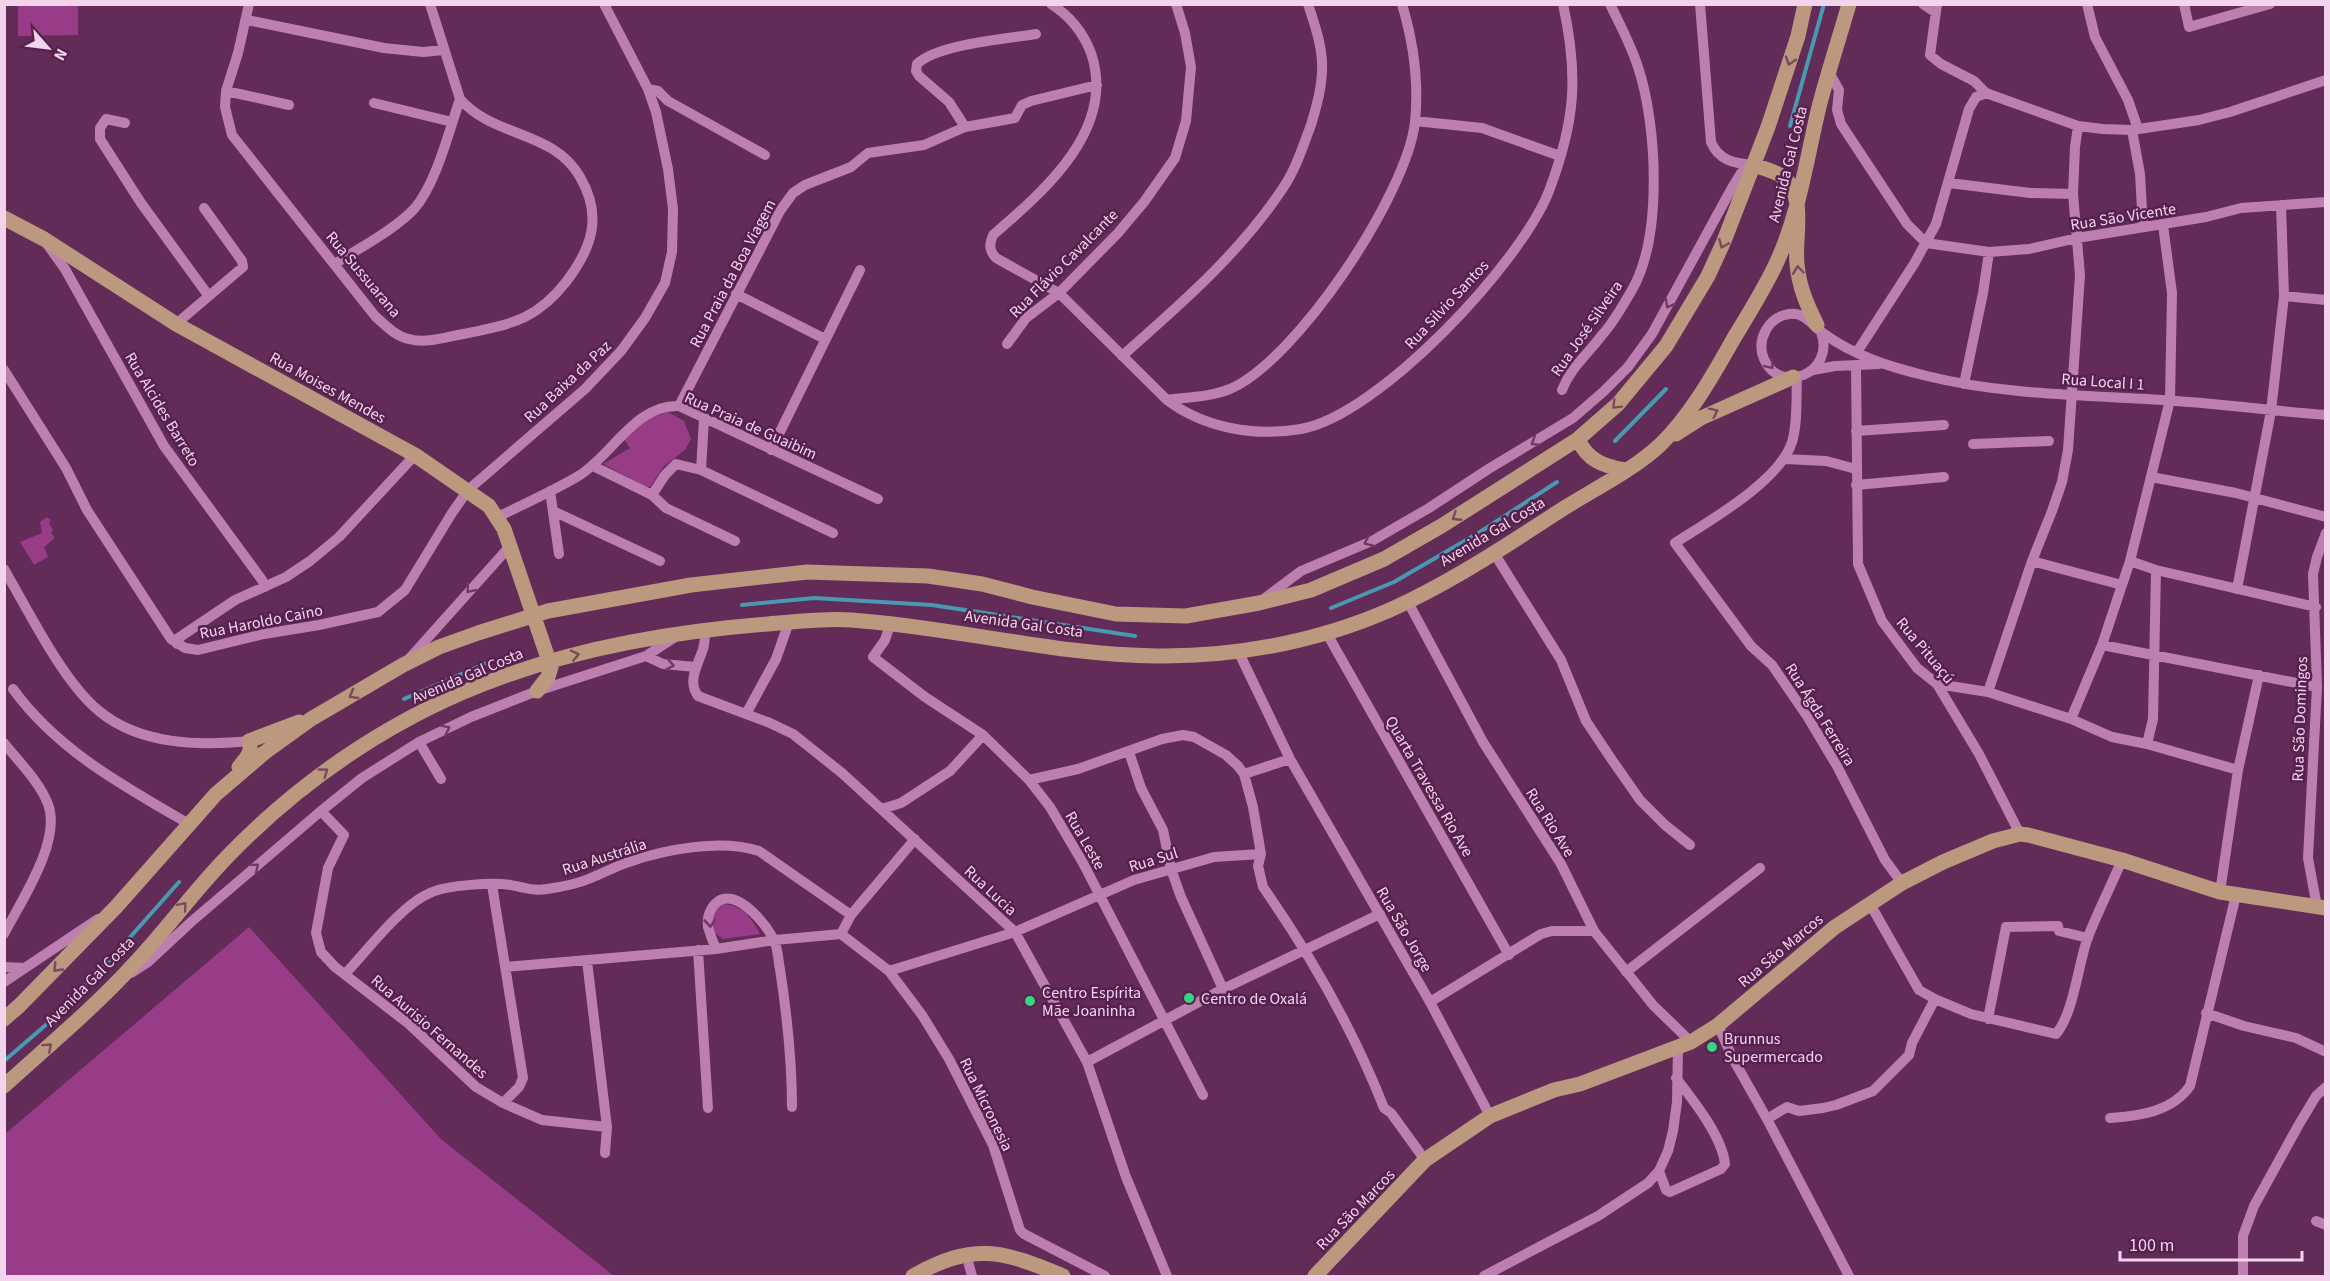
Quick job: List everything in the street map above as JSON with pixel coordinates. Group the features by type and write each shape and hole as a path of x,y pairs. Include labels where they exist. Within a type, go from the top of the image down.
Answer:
{"main road":[{"name":"Avenida Gal Costa","path":"4,1018 19,1006 116,907 216,794 264,753 311,719 403,665 439,647 533,615 691,585 807,572 928,576 982,584 1116,614 1186,616 1259,603 1311,590 1383,559 1443,525 1578,439 1618,404 1643,376 1686,316 1724,241 1768,127 1798,36 1805,4"},
{"name":"Avenida Gal Costa","path":"4,1086 133,966 224,859 265,819 307,784 346,756 405,721 496,679 549,661 681,633 789,622 851,620 961,632 1078,650 1155,656 1264,648 1326,632 1408,602 1494,553 1625,470 1663,442 1696,401 1768,281 1782,251 1798,202 1828,72 1849,4"},
{"path":"1753,165 1783,176 1798,202 1796,262 1799,283 1804,300 1819,329"},
{"name":"Rua Moises Mendes","path":"4,218 44,240 176,324 416,455 489,506 498,517 510,546 549,661"},
{"path":"1663,442 1701,418 1792,377"},
{"path":"1578,439 1584,452 1596,462 1625,470"},
{"path":"537,691 550,672 549,661"},
{"path":"216,794 250,754 249,741 311,719"},
{"name":"Rua São Marcos","path":"1315,1276 1425,1160 1490,1116 1554,1090 1580,1084 1684,1045 1718,1025 1835,927 1902,883 1943,862 1993,841 2020,834 2122,860 2220,892 2321,907"},
{"path":"913,1276 941,1261 966,1254 1007,1256 1033,1263 1063,1276"}],"street":[{"name":"Rua Sussuarana","path":"249,4 226,91 225,107 232,135 385,325 408,339 420,341 478,331 525,317 551,298 577,268 591,239 593,222 589,199 574,167 552,148 482,119 470,111 460,99 430,4"},
{"name":"Rua Baixa da Paz","path":"468,490 585,389 621,351 645,318 665,283 672,252 673,209 668,169 656,112 648,89 604,4"},
{"path":"1051,4 1073,22 1086,41 1094,62 1097,85"},
{"name":"Rua Flávio Cavalcante","path":"1007,344 1026,318 1059,293 1131,218 1168,170 1178,151 1186,121 1191,68 1185,33 1176,4"},
{"path":"1122,357 1202,285 1268,209 1287,182 1308,134 1321,88 1320,42 1308,4"},
{"path":"1167,400 1213,394 1230,389 1258,370 1311,316 1342,276 1378,217 1400,174 1412,141 1415,121 1413,56 1410,31 1402,4"},
{"name":"Rua Silvio Santos","path":"1097,85 1091,115 1068,161 1040,194 993,235 990,245 996,258 1059,293 1122,357 1181,411 1201,420 1230,428 1267,431 1301,429 1337,415 1407,367 1432,345 1480,293 1525,236 1538,215 1560,156 1569,122 1574,87 1571,42 1563,4"},
{"name":"Rua José Silveira","path":"1562,390 1575,365 1602,337 1634,287 1649,242 1653,161 1644,89 1638,67 1610,4"},
{"path":"1700,4 1711,142 1719,156 1725,160 1753,165"},
{"path":"1923,4 1936,8 1930,55 1941,64 1974,81 1986,93 2078,126 2135,129 2170,126 2210,117 2325,80"},
{"path":"2087,4 2095,37 2127,100 2135,129 2143,227"},
{"path":"2184,4 2189,27 2270,4"},
{"path":"246,20 384,48 423,52 444,50"},
{"path":"965,127 949,102 919,76 916,72 917,64 928,56 955,48 1036,34"},
{"path":"1828,72 1839,90 1837,110 1841,124 1907,224 1926,243"},
{"name":"Rua Praia da Boa Viagem","path":"679,406 785,202 793,193 805,185 851,167 868,153 924,145 965,127 1015,118 1022,105 1031,101 1097,85"},
{"path":"648,89 658,91 668,101 765,155"},
{"path":"226,91 288,105"},
{"path":"1857,352 1936,225 1969,109 1976,97 1986,93"},
{"path":"334,264 405,217 415,207 434,175 460,99"},
{"path":"656,112 668,101"},
{"path":"374,103 452,122"},
{"path":"125,123 106,119 100,128 100,139 141,203 208,295"},
{"path":"1415,121 1482,128 1560,156"},
{"path":"1988,692 2031,561 2062,482 2068,450 2080,275 2073,194 2078,126"},
{"path":"1259,603 1302,571 1372,541 1525,448 1584,409 1628,367 1652,334 1737,179 1741,173 1753,165"},
{"path":"1949,183 2030,193 2073,194"},
{"name":"Rua São Vicente","path":"1926,243 1989,252 2029,249 2077,238 2163,225 2241,208 2325,202"},
{"path":"2237,589 2271,411 2284,296 2281,205"},
{"path":"176,324 208,295 241,270 244,264 204,208"},
{"path":"2071,719 2102,645 2130,561 2170,400 2172,293 2163,225"},
{"name":"Rua Alcides Barreto","path":"44,240 65,269 164,446 265,587"},
{"path":"1964,384 1989,252"},
{"path":"771,450 860,270"},
{"path":"736,294 825,339"},
{"path":"2284,296 2325,300"},
{"name":"Rua Local I 1","path":"1792,377 1775,372 1764,358 1761,347 1764,332 1774,320 1789,314 1804,316 1819,329 1880,364 1964,384 2325,415"},
{"path":"1819,329 1823,352 1813,370 1792,377 1795,426 1793,441 1785,459 1826,461 1856,469"},
{"name":"Rua Local I 1","path":"1813,370 1880,364"},
{"name":"Rua Pituaçú","path":"1856,365 1858,564 1868,593 1882,621 1917,668 1937,684 1979,754 2020,834"},
{"name":"Rua Haroldo Caino","path":"4,370 66,468 87,510 171,639 185,648 198,650 264,634 378,612 405,590 468,490"},
{"name":"Rua Praia de Guaibim","path":"498,517 550,491 592,466 648,414 663,407 679,406 878,499"},
{"path":"1578,439 1577,423 1584,409"},
{"path":"701,470 704,419"},
{"path":"1856,432 1944,425"},
{"path":"1973,444 2049,441"},
{"path":"177,644 177,639 235,600 303,566 332,543 416,455"},
{"name":"Rua Ágda Ferreira","path":"1785,459 1769,476 1718,515 1675,543 1751,646 1772,665 1807,716 1838,766 1885,860 1902,883"},
{"path":"652,495 664,475 676,464 701,470 833,533"},
{"path":"592,466 652,495 666,508 735,541"},
{"path":"1856,485 1944,477"},
{"path":"2151,477 2254,497 2325,516"},
{"path":"550,491 559,554"},
{"path":"554,511 660,561"},
{"name":"Rua São Domingos","path":"2321,907 2308,858 2321,708 2317,687 2321,639 2313,574 2325,533"},
{"path":"403,665 510,546"},
{"path":"1494,553 1561,660 1587,721 1612,760 1640,800 1665,825 1690,845"},
{"path":"2031,561 2122,585"},
{"path":"2130,561 2156,570 2316,608"},
{"path":"4,569 52,651 81,692 99,711 115,722 161,740 191,743 249,741"},
{"path":"2147,744 2153,719 2156,570"},
{"name":"Rua Rio Ave","path":"1408,602 1483,742 1561,864 1594,931 1684,1045"},
{"path":"746,714 776,659 789,622"},
{"name":"Rua Leste","path":"890,625 885,640 873,657 925,698 983,735 1029,780 1067,834 1203,1095"},
{"name":"Rua Lucia","path":"705,630 704,647 696,667 693,683 698,696 793,734 842,773 1015,932 1087,1062 1126,1177 1167,1276"},
{"name":"Quarta Travessa Rio Ave","path":"1326,632 1509,955"},
{"path":"113,985 148,962 191,922 362,778 419,742 471,717 537,691 646,656 681,633"},
{"path":"2102,645 2317,687"},
{"name":"Rua São Jorge","path":"1234,651 1241,657 1290,759 1430,1002 1490,1116"},
{"path":"646,656 668,666 696,667"},
{"path":"2220,892 2238,770 2259,675"},
{"path":"1937,684 1988,692 2071,719 2112,737 2147,744 2238,770"},
{"path":"13,689 43,726 73,751 109,777 189,824"},
{"path":"882,809 901,803 950,771 983,735"},
{"path":"1029,780 1078,770 1162,739 1183,735 1194,737 1226,755 1238,766 1244,774 1253,807 1261,854 1258,866 1263,887 1337,1002 1353,1033 1384,1108 1391,1113 1425,1160"},
{"path":"419,742 441,779"},
{"path":"4,743 42,791 49,806 51,823 41,861 4,934"},
{"path":"1129,752 1141,788 1163,830 1171,869 1181,897 1223,989"},
{"path":"1244,774 1290,759"},
{"name":"Rua Aurisio Fernandes","path":"321,811 344,835 328,868 323,888 316,933 321,952 345,974 409,1024 476,1088 542,1120 561,1124 607,1127"},
{"path":"506,967 716,949 775,940 841,934 851,915 915,839"},
{"name":"Rua Austrália","path":"345,974 415,901 430,892 449,888 492,885 545,889 591,878 645,856 707,845 759,851 851,915"},
{"name":"Rua Sul","path":"889,971 1015,932 1134,880 1214,857 1261,854"},
{"path":"1870,904 1919,990 1953,1007 1988,1019 2056,1034 2066,1014 2088,938 2122,860"},
{"path":"1626,972 1760,868"},
{"path":"492,885 523,1078 519,1087 503,1103"},
{"path":"2110,1118 2138,1116 2158,1110 2185,1093 2193,1078 2206,1013 2236,895"},
{"path":"716,949 708,926 708,917 711,907 718,901 726,899 742,903 754,912 775,940 788,1023 792,1065 792,1107"},
{"path":"4,982 116,907"},
{"path":"1087,1062 1223,989 1380,914"},
{"path":"1988,1019 2006,927 2058,926 2059,931 2088,938"},
{"path":"1430,1002 1541,934 1552,931 1594,931"},
{"name":"Rua Micronesia","path":"841,934 889,971 922,1016 964,1087 993,1146 1020,1230 1105,1276"},
{"path":"698,950 708,1108"},
{"path":"587,961 607,1127 605,1153"},
{"path":"4,967 26,968"},
{"path":"1767,1119 1787,1107 1799,1111 1823,1108 1873,1091 1909,1055 1912,1043 1935,999"},
{"path":"2206,1013 2244,1026 2296,1038 2325,1053"},
{"path":"1718,1025 1732,1057 1849,1276"},
{"path":"1484,1276 1598,1216 1648,1183 1659,1171 1673,1131 1677,1102 1676,1078 1684,1045"},
{"path":"1659,1171 1666,1190 1670,1192 1721,1169 1725,1164 1717,1140 1699,1108 1676,1078"},
{"path":"2243,1276 2243,1236 2254,1206 2298,1126 2316,1096 2325,1087"},
{"path":"966,1254 972,1276"}],"shaded area":[{"path":"18,5 78,5 78,35 18,36"},
{"path":"668,412 684,421 691,439 685,450 664,466 650,487 603,464 630,448 624,439 648,418"},
{"path":"47,517 51,520 49,523 53,530 51,533 55,538 44,547 48,557 34,565 20,542 42,533 40,522"},
{"path":"723,904 741,909 760,934 723,939 716,934 711,924 715,909"},
{"path":"249,927 441,1139 614,1276 5,1276 5,1134"}],"waterway":[{"path":"1790,126 1824,4"},
{"path":"1615,441 1666,389"},
{"path":"1331,608 1394,582 1480,532 1557,482"},
{"path":"742,605 814,598 932,605 1135,636"},
{"path":"404,699 489,662"},
{"path":"4,1061 55,1017 179,882"}],"place":[{"name":"Centro de Oxalá","path":"1189,998"},
{"name":"Centro Espírita Mãe Joaninha","path":"1030,1001"},
{"name":"Brunnus Supermercado","path":"1712,1047"}]}
